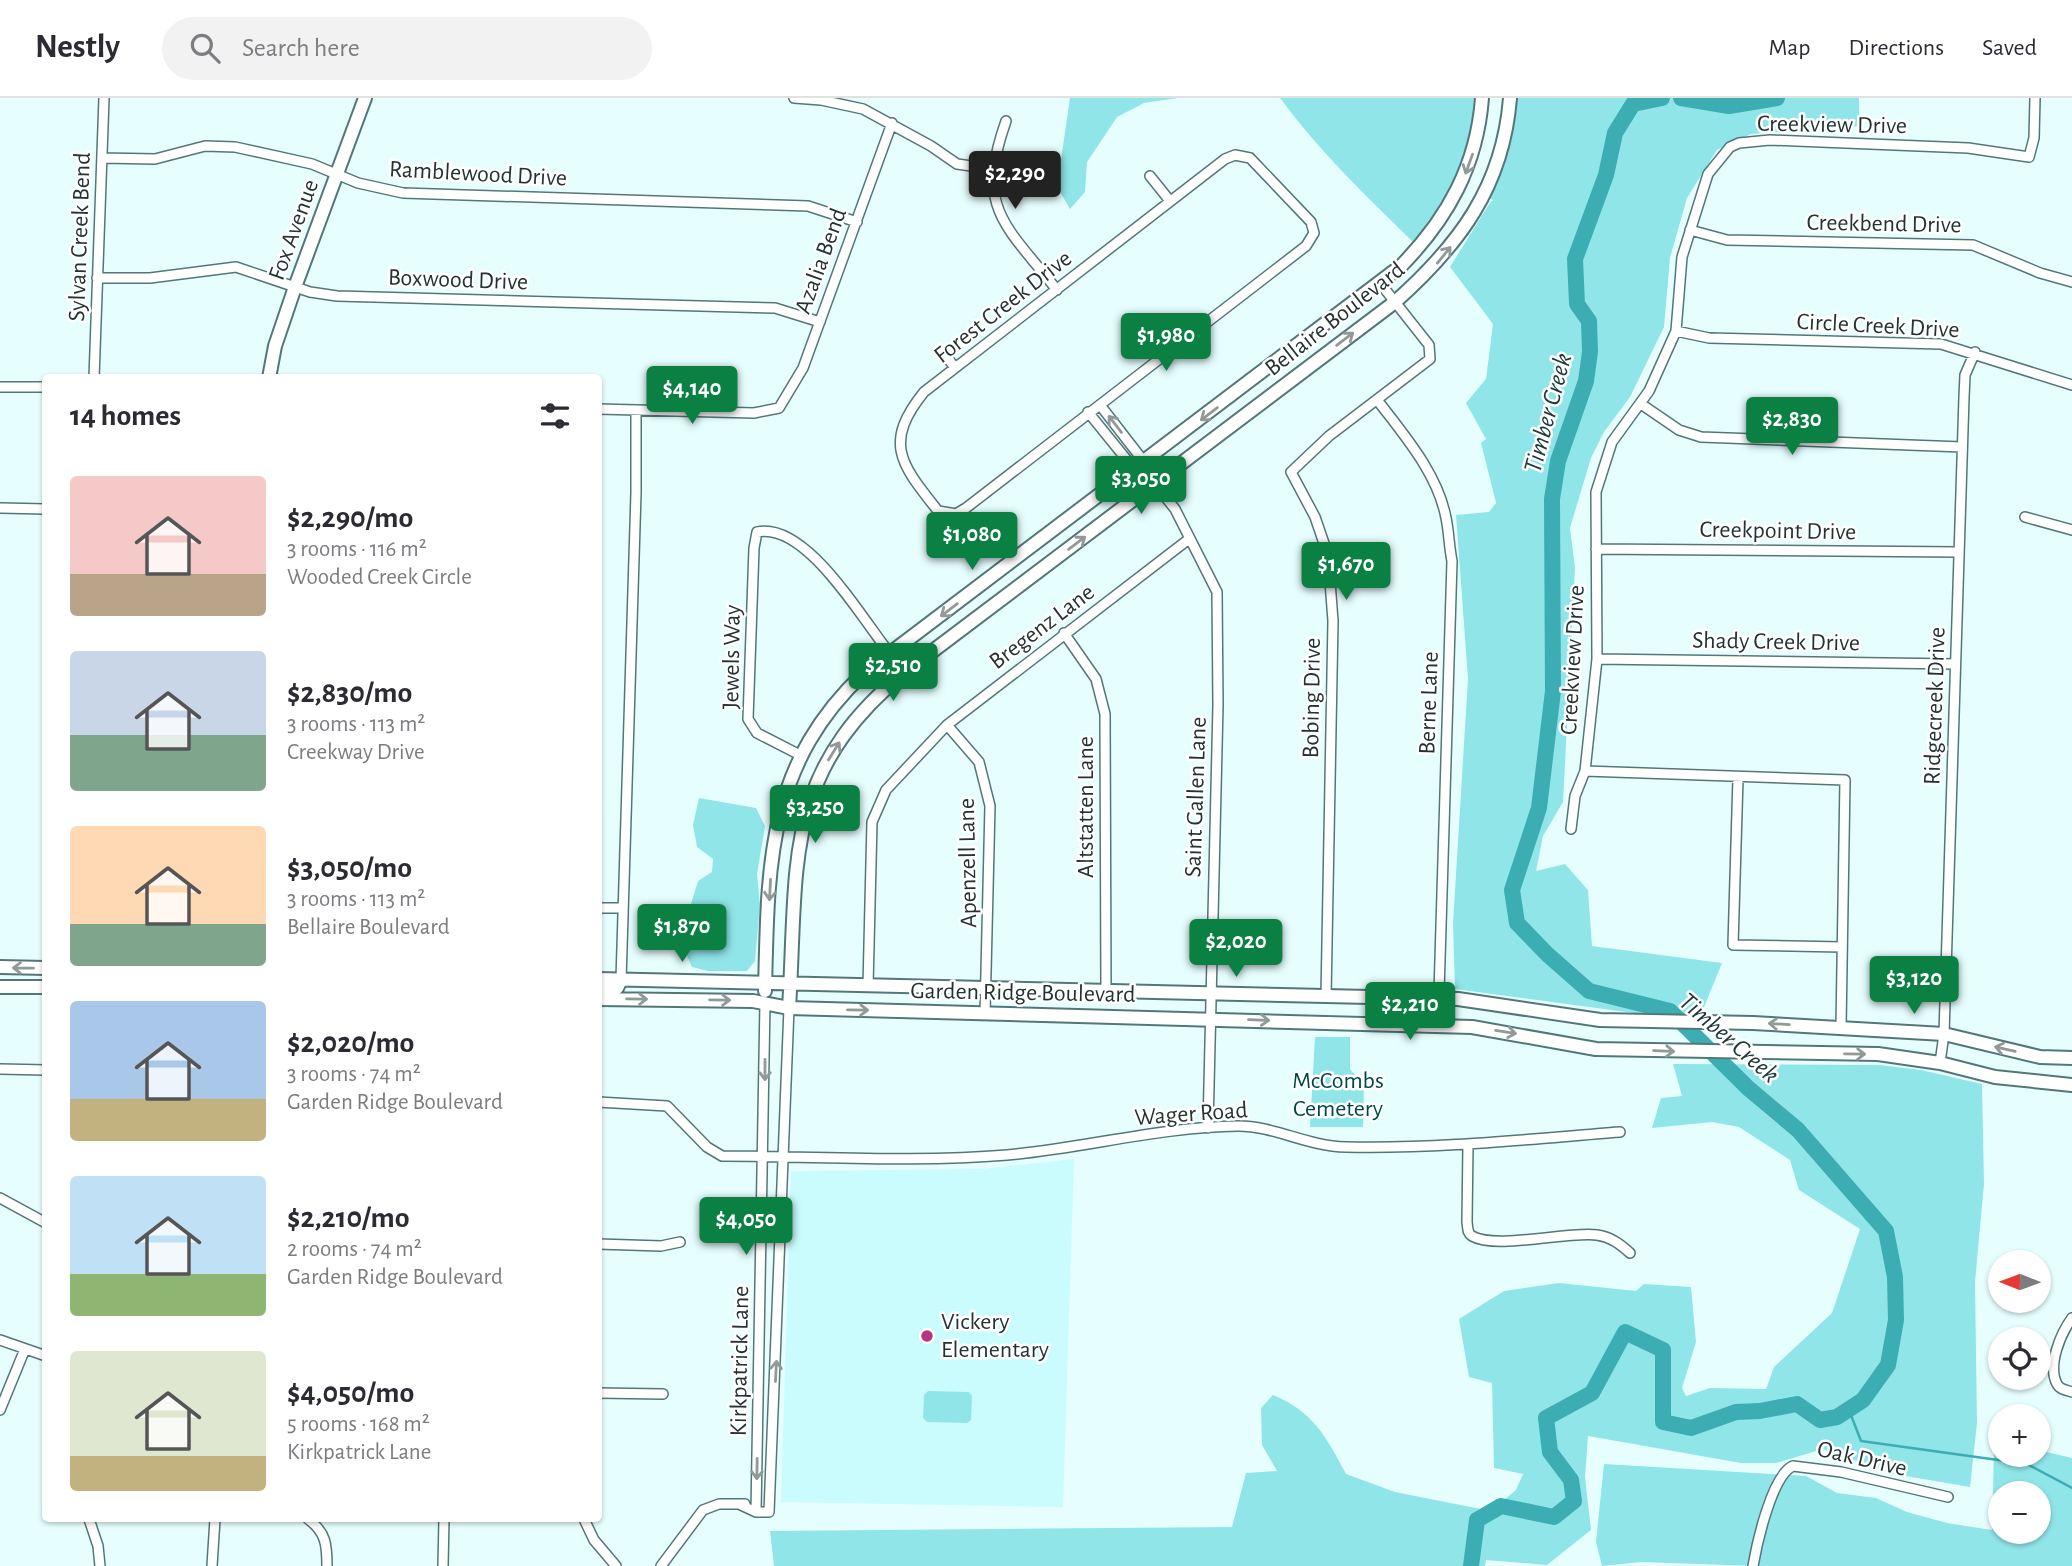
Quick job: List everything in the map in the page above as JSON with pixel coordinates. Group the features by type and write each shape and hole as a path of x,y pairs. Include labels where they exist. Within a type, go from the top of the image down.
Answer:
{"main road":[{"name":"Fox Avenue","path":"270,374 275,346 295,287 365,98"},
{"name":"Bellaire Boulevard","path":"765,1002 775,831 781,802 800,755 832,705 864,673 1380,283 1424,242 1452,201 1476,144 1482,98"},
{"name":"Bellaire Boulevard","path":"789,1008 798,847 809,798 824,766 861,711 905,672 1395,302 1441,259 1464,229 1486,191 1506,135 1510,98"},
{"path":"0,967 42,968"},
{"name":"Garden Ridge Boulevard","path":"602,979 1479,1001 1600,1020 1753,1023 1944,1034 2040,1057 2072,1058"},
{"path":"602,990 617,988 621,980"},
{"path":"0,987 42,987"},
{"name":"Garden Ridge Boulevard","path":"602,999 765,1002 789,1008 1438,1026 1510,1032 1596,1049 1878,1055 1940,1063 1995,1077 2072,1085"}],"street":[{"name":"Sylvan Creek Bend","path":"94,374 104,98"},
{"path":"794,98 821,100 863,109 957,164 993,169"},
{"name":"Creekview Drive","path":"1571,829 1575,796 1585,771 1597,659 1597,492 1604,459 1622,425 1641,404 1676,331 1682,257 1708,174 1718,159 1740,143 1770,140 1955,147 2029,157 2034,138 2035,98"},
{"path":"1006,121 993,156 994,203 1057,290"},
{"name":"Azalia Bend","path":"636,410 754,413 779,408 798,379 892,124"},
{"name":"Ramblewood Drive","path":"102,158 155,159 184,150 218,145 268,152 380,190 403,193 808,206 857,222"},
{"name":"Forest Creek Drive","path":"1088,412 956,514 938,511 902,463 900,438 908,413 924,392 1170,201 1235,155 1250,158 1311,222 1314,233 1306,246 1100,405"},
{"path":"1150,176 1170,201"},
{"name":"Creekbend Drive","path":"1690,230 1727,240 1911,241 1973,245 2040,273 2072,282"},
{"name":"Boxwood Drive","path":"97,278 150,278 236,267 295,287 337,296 775,309 820,321"},
{"name":"Bobing Drive","path":"1326,997 1333,621 1328,555 1315,517 1291,472 1329,436 1427,363 1432,354 1429,345 1380,283"},
{"name":"Circle Creek Drive","path":"1676,331 1709,338 1941,344 1975,352 2072,385"},
{"name":"Ridgecreek Drive","path":"1940,1063 1944,1034 1965,375 1975,352"},
{"path":"944,353 955,368"},
{"path":"0,387 42,387"},
{"name":"Berne Lane","path":"1378,401 1414,449 1436,488 1446,517 1452,561 1438,1026"},
{"path":"1641,404 1679,430 1701,438 1962,447"},
{"path":"1100,405 1140,466 1088,412 1100,405"},
{"path":"602,409 636,410 636,493 621,980"},
{"name":"Saint Gallen Lane","path":"1140,466 1175,509 1217,592 1218,705 1208,1128"},
{"path":"0,508 42,509"},
{"path":"2025,517 2072,530"},
{"name":"Jewels Way","path":"800,755 757,733 748,719 754,548 757,532 767,530 783,534 814,554 888,655"},
{"name":"Bregenz Lane","path":"868,986 872,822 877,805 887,790 947,725 1189,539"},
{"name":"Creekpoint Drive","path":"1596,549 1959,552"},
{"name":"Altstatten Lane","path":"1064,633 1096,679 1105,714 1106,993"},
{"path":"888,655 905,672"},
{"name":"Shady Creek Drive","path":"1597,659 1955,664"},
{"name":"Apenzell Lane","path":"947,725 979,762 990,806 985,1013"},
{"name":"Creekview Drive","path":"1585,771 1845,780 1841,1027"},
{"path":"1738,778 1733,945 1842,947"},
{"path":"602,908 622,908"},
{"name":"Kirkpatrick Lane","path":"765,1002 756,1511 769,1512 789,1008"},
{"path":"0,1069 42,1070"},
{"name":"Wager Road","path":"602,1102 667,1107 707,1147 722,1156 961,1159 1208,1128 1265,1128 1303,1142 1345,1147 1468,1144 1620,1132"},
{"path":"1468,1144 1467,1222 1468,1232 1472,1236 1492,1240 1597,1235 1618,1242 1630,1253"},
{"path":"0,1198 42,1221"},
{"path":"602,1244 662,1246 680,1242"},
{"path":"2072,1318 2064,1328 2055,1360 2056,1383 2059,1388 2072,1392"},
{"path":"0,1340 42,1355"},
{"path":"0,1410 25,1349"},
{"path":"602,1393 663,1394"},
{"name":"Oak Drive","path":"1753,1566 1757,1544 1777,1484 1783,1473 1793,1466 1842,1472 1948,1497"},
{"path":"741,1505 756,1500 769,1501"},
{"path":"661,1566 703,1510 719,1504 741,1505 756,1511"},
{"path":"90,1522 98,1546 100,1566"},
{"path":"212,1566 215,1522"},
{"path":"311,1522 323,1532 327,1543 327,1566"},
{"path":"443,1566 444,1522"},
{"path":"585,1522 594,1540 616,1566"}],"shaded area":[{"name":"Vickery Elementary","path":"1074,1159 1063,1507 781,1502 791,1171 982,1169"}],"green space":[{"path":"1070,98 1178,98 1144,103 1117,117 1087,162 1085,192 1070,209 1057,187"},
{"path":"1280,98 1476,98 1470,139 1464,157 1437,209 1413,242 1327,155"},
{"path":"1514,98 1859,98 1859,126 1751,134 1717,150 1687,198 1670,258 1664,327 1630,397 1604,432 1591,458 1570,528 1575,568 1563,802 1543,836 1536,871 1565,864 1588,890 1592,946 1722,963 1700,1017 1641,1014 1455,989 1453,923 1468,679 1456,515 1489,512 1496,503 1481,443 1486,439 1466,403 1486,379 1493,324 1450,267 1491,201 1494,201 1488,197"},
{"path":"699,798 756,808 765,826 757,874 760,905 755,961 747,971 708,971 692,967 680,940 698,881 712,872 713,859 697,847 693,825"},
{"name":"McCombs Cemetery","path":"1315,1037 1350,1037 1350,1069 1364,1085 1363,1127 1310,1127"},
{"path":"1673,1064 1880,1065 1921,1070 1982,1084 1984,1184 1975,1282 1977,1423 1970,1487 1894,1474 1823,1449 1776,1463 1741,1463 1588,1436 1585,1477 1591,1530 1547,1565 1486,1560 1485,1566 774,1566 770,1531 1232,1527 1246,1473 1277,1471 1262,1445 1261,1408 1273,1395 1299,1409 1309,1418 1325,1437 1346,1474 1395,1492 1491,1511 1516,1490 1523,1474 1494,1468 1492,1383 1469,1377 1459,1319 1504,1291 1559,1283 1636,1291 1644,1284 1691,1287 1696,1342 1682,1388 1686,1396 1710,1388 1766,1389 1774,1367 1832,1313 1860,1229 1799,1190 1790,1160 1739,1127 1712,1122 1652,1128 1661,1098 1682,1096"},
{"path":"928,1391 969,1392 972,1396 971,1420 967,1423 927,1422 923,1418 924,1395"},
{"path":"2051,1453 2072,1458 2072,1566 1756,1566 1641,1562 1602,1566 1596,1542 1604,1464 1806,1476 1837,1493 1876,1498 1907,1512 1947,1523 1988,1529 1988,1544 2051,1544 2051,1481 1993,1481 1994,1467 2051,1467"}],"waterway":[{"name":"Timber Creek","path":"1471,1566 1477,1520 1501,1506 1554,1517 1574,1501 1571,1480 1550,1452 1546,1418 1592,1393 1625,1332 1663,1350 1663,1422 1691,1428 1736,1412 1760,1411 1797,1404 1820,1420 1837,1417 1863,1400 1888,1365 1896,1320 1895,1277 1886,1231 1798,1130 1748,1088 1670,1011 1589,991 1517,923 1512,890 1539,808 1553,691 1552,499 1558,461 1586,381 1590,352 1589,321 1577,304 1575,259 1606,175 1615,133 1633,104 1662,98"},
{"name":"Timber Creek","path":"1681,98 1729,106 1777,98"},
{"path":"1849,1410 1861,1441 2027,1464 2072,1488"}],"place":[{"name":"Vickery Elementary","path":"927,1336"}]}
